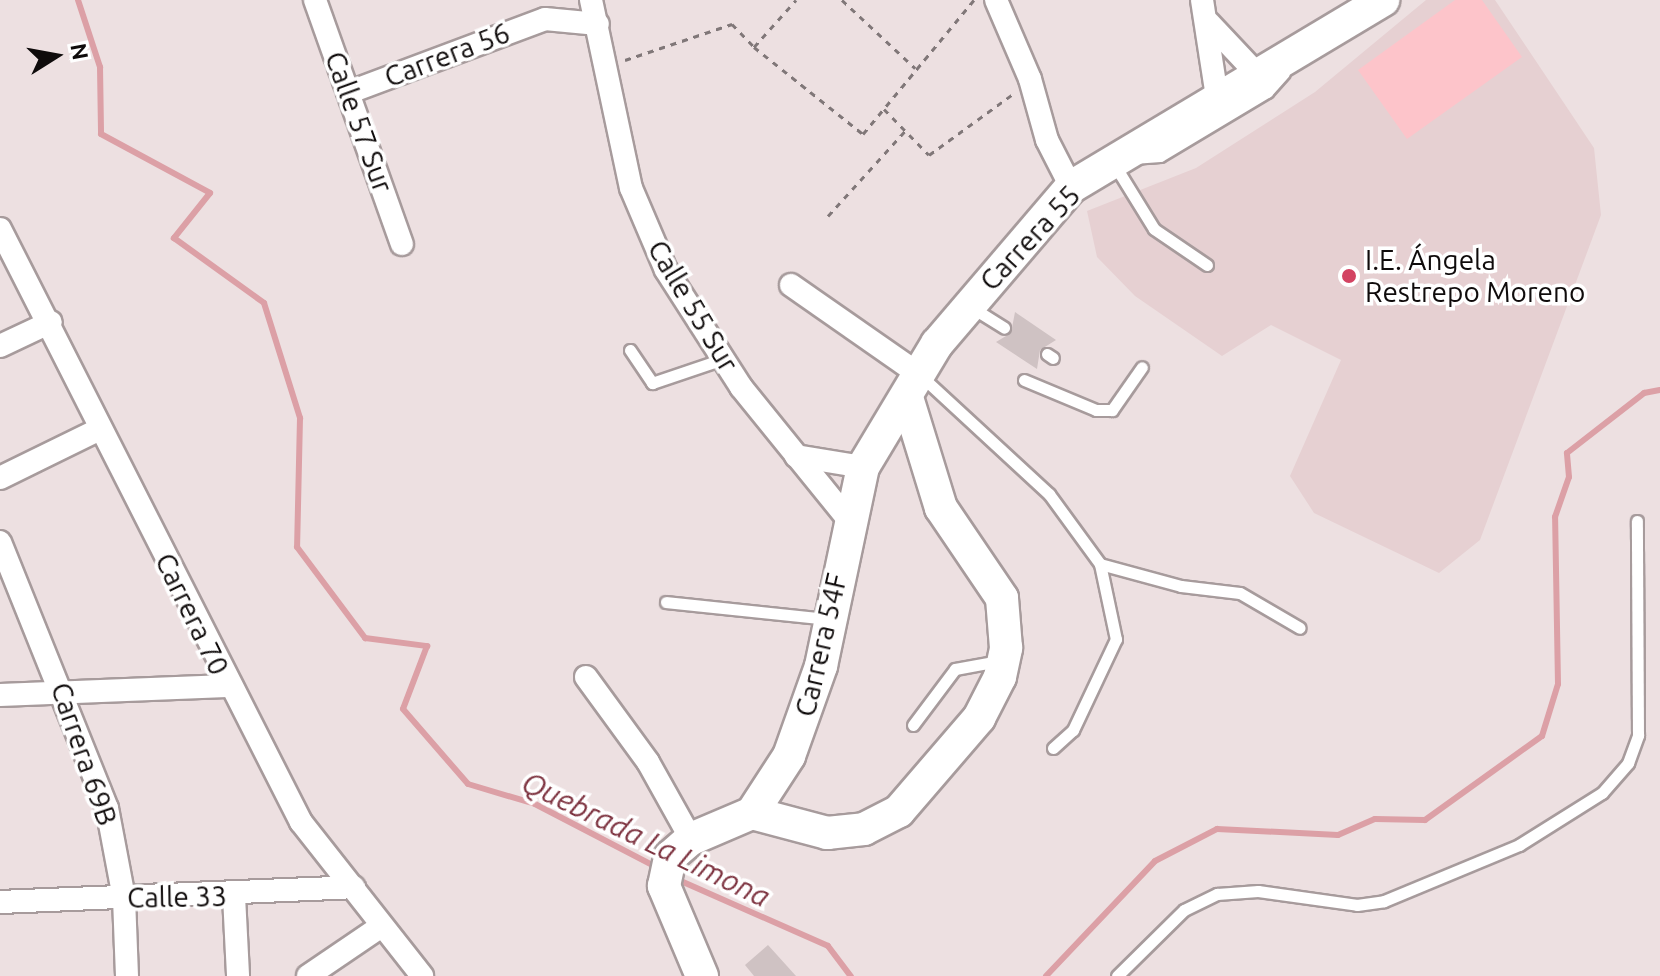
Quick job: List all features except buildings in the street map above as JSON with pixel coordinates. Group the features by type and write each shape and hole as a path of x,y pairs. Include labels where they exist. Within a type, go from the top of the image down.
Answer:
{"main road":[{"name":"Carrera 55","path":"863,467 967,305 1071,187 1383,0"},
{"path":"703,975 675,861 752,813 827,833 864,829 899,811 937,774 989,702 1005,654 1002,598 941,508 914,388"},
{"name":"Carrera 54F","path":"752,813 806,722 848,519 863,467"}],"street":[{"name":"Calle 57 Sur","path":"315,0 402,244"},
{"name":"Carrera 56","path":"545,19 560,0"},
{"name":"Calle 55 Sur","path":"591,0 621,148 646,228 723,359 848,519"},
{"path":"996,0 1030,79 1047,140 1071,187"},
{"path":"1205,11 1257,74"},
{"path":"1205,11 1217,97"},
{"name":"Carrera 56","path":"350,92 545,19 598,24"},
{"name":"Carrera 70","path":"0,229 51,322 100,429 227,686 301,822 354,887 380,927 422,976"},
{"path":"791,285 914,388"},
{"path":"0,346 51,322"},
{"path":"0,478 100,429"},
{"path":"796,456 863,467"},
{"name":"Carrera 69B","path":"0,542 65,692 107,808 124,898 127,976"},
{"path":"586,677 648,762 675,861"},
{"path":"0,695 227,686"},
{"name":"Calle 33","path":"0,902 234,896 354,887"},
{"path":"234,896 238,976"},
{"path":"309,976 380,927"}],"lane":[{"path":"1207,265 1154,229 1119,160 1151,161 1267,92 1298,53"},
{"path":"967,305 1004,328"},
{"path":"630,350 652,383 723,359"},
{"path":"1024,380 1096,410 1112,410 1142,367"},
{"path":"914,388 1049,494 1100,564 1116,639 1073,730 1053,748"},
{"path":"1117,976 1184,910 1217,894 1258,891 1357,905 1384,901 1519,845 1602,793 1628,763 1638,735 1637,521"},
{"path":"1100,564 1181,586 1240,593 1300,628"},
{"path":"666,602 829,619"},
{"path":"913,725 955,669 1005,654"}],"path":[{"path":"754,47 796,0"},
{"path":"842,0 917,69"},
{"path":"606,66 732,24 754,47 863,134 974,0"},
{"path":"884,109 929,155 1030,79"},
{"path":"828,216 905,131"}],"shaded area":[{"name":"I.E. Ángela Restrepo Moreno","path":"1426,0 1495,0 1594,148 1601,215 1480,540 1439,573 1314,513 1290,476 1341,360 1271,325 1222,356 1135,296 1097,257 1087,211 1196,168 1315,92"},
{"path":"1455,0 1482,0 1522,57 1407,139 1358,70"}],"waterway":[{"name":"Quebrada La Limona","path":"78,0 100,67 101,134 210,193 174,238 264,303 300,418 297,547 365,638 427,646 403,709 468,784 535,804 658,868"},
{"path":"1046,976 1155,861 1217,829 1338,835 1375,819 1425,820 1542,736 1558,684 1555,517 1569,477 1567,453 1644,393 1660,390"},
{"name":"Quebrada La Limona","path":"674,878 828,946 851,976"}],"place":[{"name":"I.E. Ángela Restrepo Moreno","path":"1349,276"}]}
